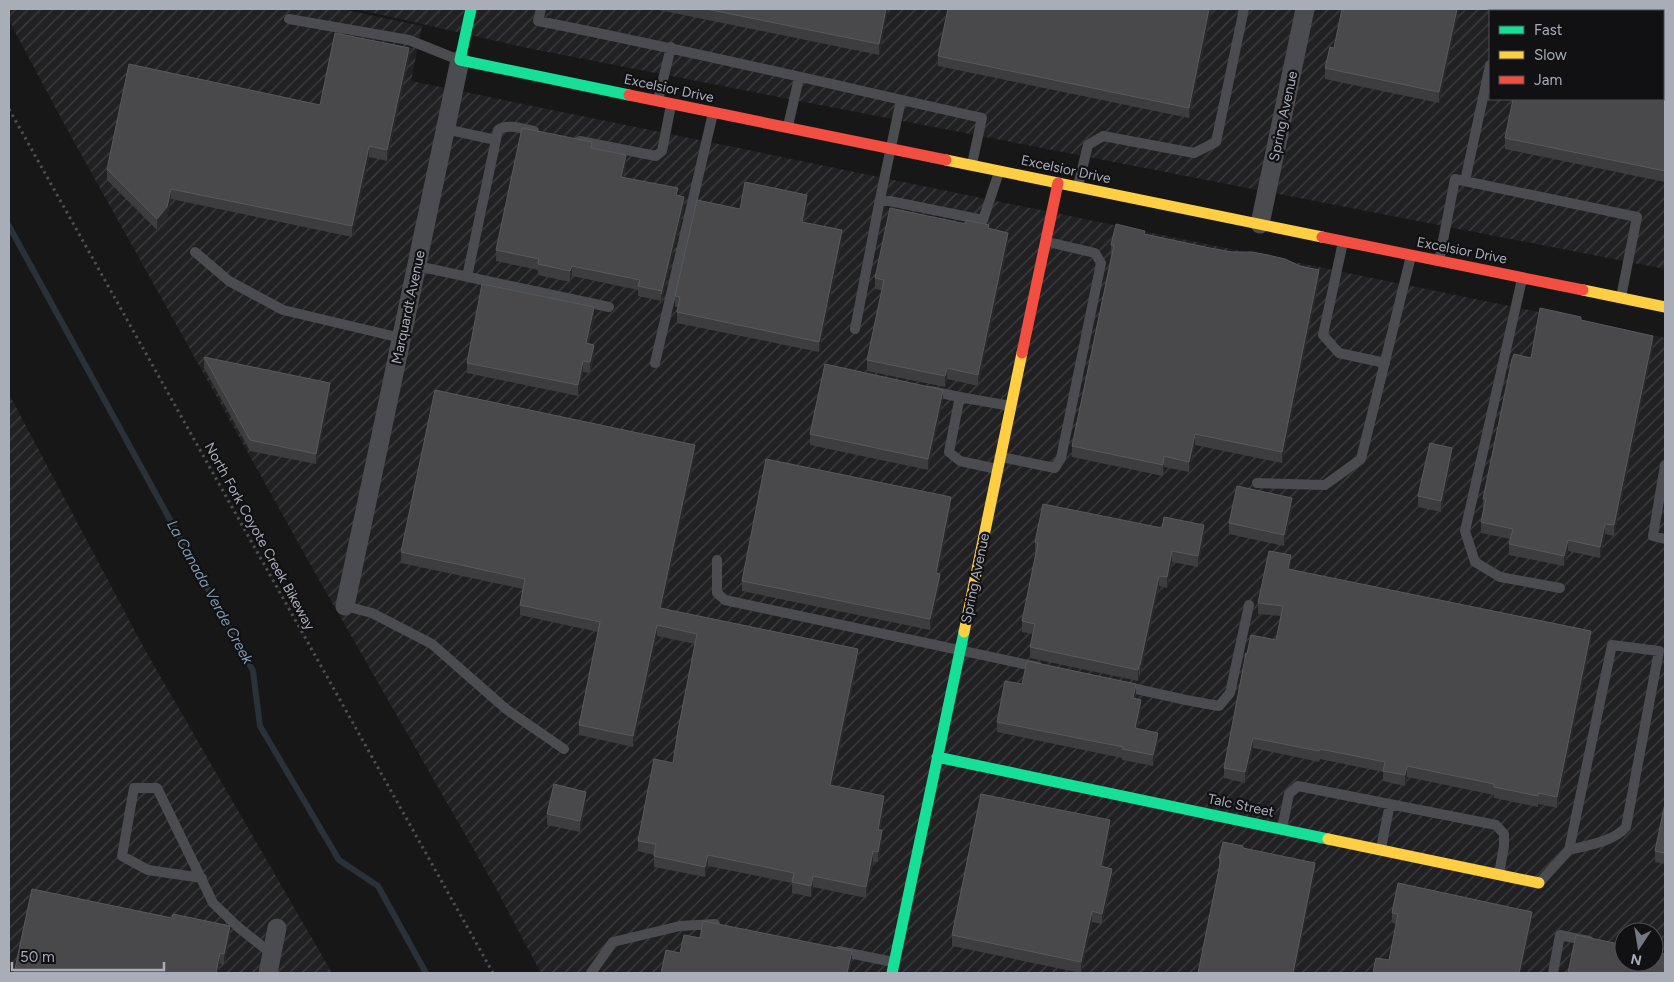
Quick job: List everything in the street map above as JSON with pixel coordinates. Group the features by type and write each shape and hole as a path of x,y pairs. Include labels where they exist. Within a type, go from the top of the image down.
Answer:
{"street":[{"name":"Marquardt Avenue","path":"345,606 471,9"},
{"name":"Spring Avenue","path":"1260,224 1305,9"},
{"name":"Excelsior Drive","path":"460,60 1665,307"},
{"name":"Spring Avenue","path":"893,968 1058,183"},
{"name":"Talc Street","path":"937,757 1539,883"},
{"path":"268,973 277,928"}],"lane":[{"path":"541,9 538,20 671,47 799,78 982,118 972,165"},
{"path":"1078,187 1088,144 1103,136 1194,153 1216,142 1244,9"},
{"path":"289,19 409,40 460,60"},
{"path":"658,101 671,47"},
{"path":"1465,181 1489,70"},
{"path":"788,127 799,78"},
{"path":"854,329 901,100"},
{"path":"567,138 656,156 662,151 672,104"},
{"path":"655,363 714,112"},
{"path":"467,277 498,130 502,127 511,126 548,134"},
{"path":"446,129 496,140"},
{"path":"880,199 984,220 999,171"},
{"path":"1439,261 1455,179 1465,181 1637,217 1621,298"},
{"path":"1343,241 1322,335 1339,352 1385,363"},
{"path":"1000,457 1055,468 1062,458 1101,263 1095,253 1046,242"},
{"path":"195,252 230,281 284,310 401,338"},
{"path":"1257,483 1325,485 1361,459 1412,255"},
{"path":"417,266 609,308"},
{"path":"1522,278 1465,531 1475,562 1500,577 1560,588"},
{"path":"916,388 1011,406"},
{"path":"965,398 959,401 948,452 960,461 998,470"},
{"path":"1665,465 1653,536 1665,539"},
{"path":"716,560 717,593 725,600 1048,669"},
{"path":"1110,683 1219,706 1230,693 1249,605"},
{"path":"345,606 372,613 432,644 506,709 564,749"},
{"path":"1539,883 1569,850 1612,645 1659,651 1626,826 1620,834 1598,843 1569,850"},
{"path":"1281,829 1289,794 1298,786 1496,825 1504,834 1499,874"},
{"path":"202,878 148,870 122,856 134,788 157,788 202,878 213,903 238,927 272,954"},
{"path":"1380,849 1390,804"},
{"path":"591,973 613,942 680,926 713,924 722,926"},
{"path":"1553,973 1560,935 1597,942"},
{"path":"833,950 893,968"}],"path":[{"name":"North Fork Coyote Creek Bikeway","path":"9,109 493,973"}],"shaded area":[{"path":"9,9 341,9 422,26 411,81 1665,338 1665,973 541,973 493,883 318,578 63,122 9,18"},
{"path":"356,9 1665,9 1665,269 527,48"},
{"path":"9,394 145,650 332,973 9,973"}],"building":[{"path":"706,9 886,9 879,44"},
{"path":"948,9 1209,9 1189,108 938,56"},
{"path":"1342,9 1457,9 1439,92 1325,68 1330,47 1334,48"},
{"path":"1665,9 1665,171 1505,138 1513,100 1664,100 1664,10 1532,10"},
{"path":"335,33 409,48 387,150 369,146 352,226 171,189 167,207 157,219 107,169 129,64 320,105"},
{"path":"522,128 592,142 591,148 626,155 621,177 678,188 676,195 684,197 662,291 638,286 640,280 572,266 570,271 538,264 539,259 496,250"},
{"path":"745,182 807,195 802,222 842,230 819,342 677,312 680,297 675,296 697,200 740,209"},
{"path":"890,208 966,224 966,220 989,225 988,228 1008,233 978,375 947,368 945,376 867,360 884,280 875,278"},
{"path":"1116,224 1145,231 1144,234 1232,252 1252,252 1268,255 1285,259 1300,266 1319,270 1282,452 1195,434 1189,462 1164,456 1163,465 1072,446 1114,245 1111,245"},
{"path":"482,284 594,307 586,343 594,345 590,362 583,361 578,385 467,363"},
{"path":"1540,308 1581,317 1581,320 1653,336 1614,525 1605,524 1600,547 1568,540 1564,556 1509,544 1513,529 1481,522 1486,499 1483,499 1512,359 1514,354 1531,358"},
{"path":"204,357 330,383 316,454 250,440"},
{"path":"825,364 943,390 928,459 810,434"},
{"path":"435,390 695,445 660,608 858,649 830,785 884,796 878,830 882,830 878,852 873,851 866,887 813,876 811,886 792,882 794,873 708,855 705,867 654,856 656,844 638,841 654,759 673,763 697,634 657,625 633,736 579,725 600,622 520,605 525,579 401,552"},
{"path":"1430,443 1452,448 1441,501 1418,496"},
{"path":"766,459 951,497 936,573 940,574 930,619 742,581"},
{"path":"1237,486 1292,498 1284,535 1229,523"},
{"path":"1043,504 1162,528 1164,517 1204,525 1198,556 1172,551 1167,577 1159,576 1138,670 1030,647 1035,624 1022,621 1038,543 1035,542"},
{"path":"1269,551 1291,555 1288,569 1591,631 1557,797 1538,793 1538,796 1494,787 1494,784 1407,766 1405,775 1383,771 1385,762 1253,738 1245,772 1224,768 1251,635 1276,640 1283,606 1258,603"},
{"path":"1027,661 1136,684 1133,698 1141,700 1135,728 1158,733 1153,755 1122,749 1123,747 997,722 1005,681 1022,684"},
{"path":"554,784 586,792 580,821 547,814"},
{"path":"981,794 1110,820 1101,866 1112,869 1102,914 1092,911 1081,962 952,935"},
{"path":"1665,803 1665,853 1655,851"},
{"path":"1223,842 1315,863 1293,973 1198,973"},
{"path":"1398,883 1532,912 1519,973 1373,973 1376,958 1389,960 1398,914 1392,913"},
{"path":"32,889 172,918 173,914 230,926 224,954 220,953 216,973 14,973"},
{"path":"703,921 852,951 847,973 661,973 666,950 680,953 684,935 700,938"},
{"path":"1576,935 1614,943 1614,972 1664,972 1665,954 1664,973 1568,973"}],"waterway":[{"name":"La Canada Verde Creek","path":"9,226 253,671 260,726 339,860 378,886 426,973"}],"traffic: fast":[{"path":"471,9 460,60 629,95"},
{"path":"892,973 964,632"},
{"path":"937,757 1328,839"}],"traffic: slow":[{"path":"946,160 1322,237"},
{"path":"1583,290 1665,307"},
{"path":"964,632 1022,353"},
{"path":"1328,839 1539,883"}],"traffic: jam":[{"path":"629,95 946,160"},
{"path":"1022,353 1058,183"},
{"path":"1322,237 1583,290"}]}
